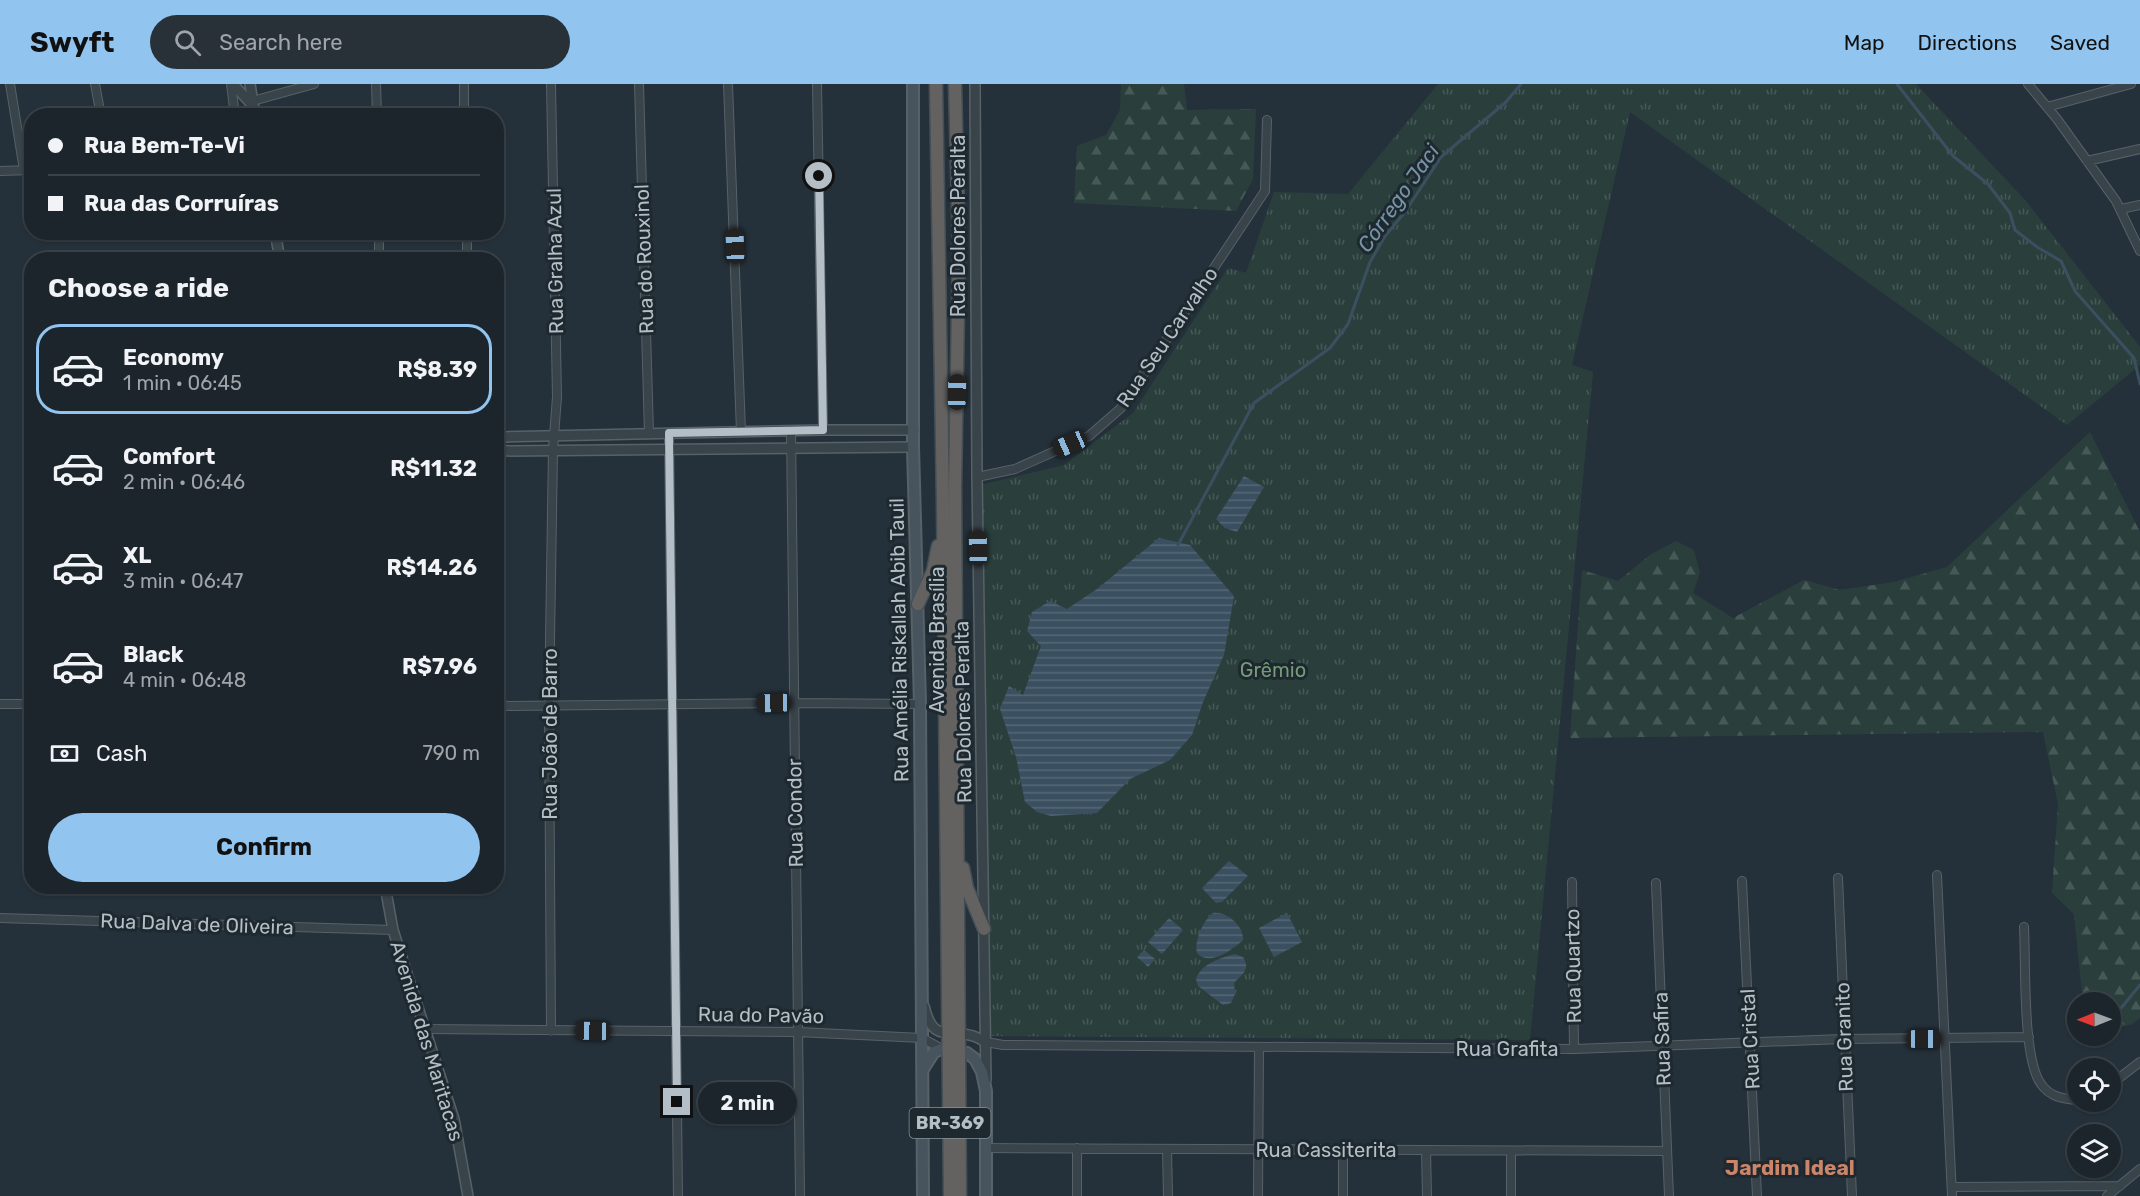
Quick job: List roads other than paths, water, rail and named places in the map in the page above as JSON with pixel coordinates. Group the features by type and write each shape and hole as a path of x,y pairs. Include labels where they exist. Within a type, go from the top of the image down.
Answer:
{"highway":[{"name":"Avenida Brasília","path":"936,84 943,503 958,1035"},
{"name":"Avenida Brasília","path":"950,1196 950,1050 958,1035 955,488 959,249 955,105 957,84"},
{"path":"918,603 933,571 943,503"},
{"path":"957,825 967,888 984,929"},
{"name":"Avenida Brasília","path":"950,1050 960,1196"}],"main road":[{"name":"Rua Amélia Riskallah Abib Tauil","path":"913,84 914,447 920,704 923,1196"},
{"path":"923,1069 934,1052 950,1050 975,1059 982,1072 986,1090"},
{"name":"Rua Dolores Peralta","path":"986,1090 986,1196"}],"street":[{"path":"10,84 24,151"},
{"path":"96,84 100,108"},
{"path":"232,84 253,106"},
{"path":"232,84 234,108"},
{"path":"250,84 253,106"},
{"path":"253,106 314,84"},
{"path":"376,84 377,108"},
{"path":"464,84 464,108"},
{"name":"Rua Gralha Azul","path":"551,84 557,397 554,437"},
{"name":"Rua do Rouxinol","path":"639,84 649,434"},
{"path":"729,84 741,432"},
{"path":"817,84 823,430"},
{"name":"Rua Dolores Peralta","path":"975,84 977,477 986,1090"},
{"path":"2028,84 2116,201 2140,251"},
{"path":"2047,107 2131,84"},
{"name":"Rua Seu Carvalho","path":"977,477 1016,469 1089,436 1121,408 1265,191 1267,120"},
{"path":"2087,161 2140,149"},
{"path":"0,171 24,170"},
{"path":"2121,209 2140,205"},
{"path":"504,437 791,430 914,430"},
{"name":"Rua Condor","path":"791,430 800,1196"},
{"path":"669,433 678,1196"},
{"path":"632,435 633,450"},
{"name":"Rua João de Barro","path":"551,1031 549,705 554,437"},
{"path":"504,451 914,447"},
{"path":"0,704 24,704"},
{"path":"504,706 920,704"},
{"path":"1937,875 1952,1192 2120,1186"},
{"name":"Rua Granito","path":"1838,878 1852,1196"},
{"name":"Rua Cristal","path":"1742,881 1757,1196"},
{"name":"Rua Quartzo","path":"1572,882 1574,1049"},
{"name":"Rua Safira","path":"1656,883 1669,1196"},
{"name":"Avenida das Maritacas","path":"386,894 393,930 454,1119 468,1196"},
{"name":"Rua Dalva de Oliveira","path":"0,918 393,930"},
{"path":"2024,927 2030,1058 2041,1084 2057,1098 2067,1099"},
{"path":"921,993 930,1023 936,1029 986,1042"},
{"path":"958,1035 977,1028 984,1010"},
{"name":"Rua do Pavão","path":"425,1029 798,1032 922,1038 950,1050"},
{"name":"Rua Grafita","path":"986,1042 1003,1045 1574,1049 1844,1039 2028,1037"},
{"path":"1258,1196 1259,1047"},
{"path":"2121,1077 2140,1062"},
{"name":"Rua Cassiterita","path":"986,1148 1666,1151"},
{"path":"1077,1148 1077,1196"},
{"path":"1167,1149 1168,1196"},
{"path":"1343,1150 1344,1196"},
{"path":"1426,1150 1427,1196"},
{"path":"1510,1151 1511,1196"},
{"path":"2107,1196 2140,1169"}],"water":[{"path":"1244,476 1264,487 1237,532 1225,528 1216,519"},
{"path":"1159,538 1190,545 1234,596 1224,655 1203,702 1192,735 1170,760 1130,779 1097,813 1051,816 1037,812 1025,802 1016,757 1000,709 1009,686 1023,695 1041,646 1027,631 1032,612 1050,601 1067,609 1097,589"},
{"path":"1229,861 1248,876 1222,902 1216,903 1202,888"},
{"path":"1213,913 1224,914 1234,920 1241,930 1243,940 1220,956 1202,957 1197,953 1196,948 1198,937 1209,916"},
{"path":"1287,913 1302,942 1274,957 1259,928"},
{"path":"1169,918 1183,930 1162,954 1148,942"},
{"path":"1144,950 1155,959 1148,967 1137,957"},
{"path":"1235,954 1243,957 1246,969 1234,983 1235,994 1231,1003 1223,1005 1198,986 1196,979 1202,969 1217,960"}],"waterway":[{"name":"Córrego Jaci","path":"1178,545 1254,403 1330,348 1348,324 1370,262 1385,236 1405,212 1441,157 1506,102 1521,84"},
{"path":"1897,84 1953,156 1988,184 2010,213 2015,230 2037,247 2061,261 2075,291 2134,358 2140,384"},
{"path":"2121,1008 2140,985"}],"district":[{"name":"Jardim Ideal","path":"1790,1167"}],"park label":[{"name":"Grêmio","path":"1273,670"}]}
